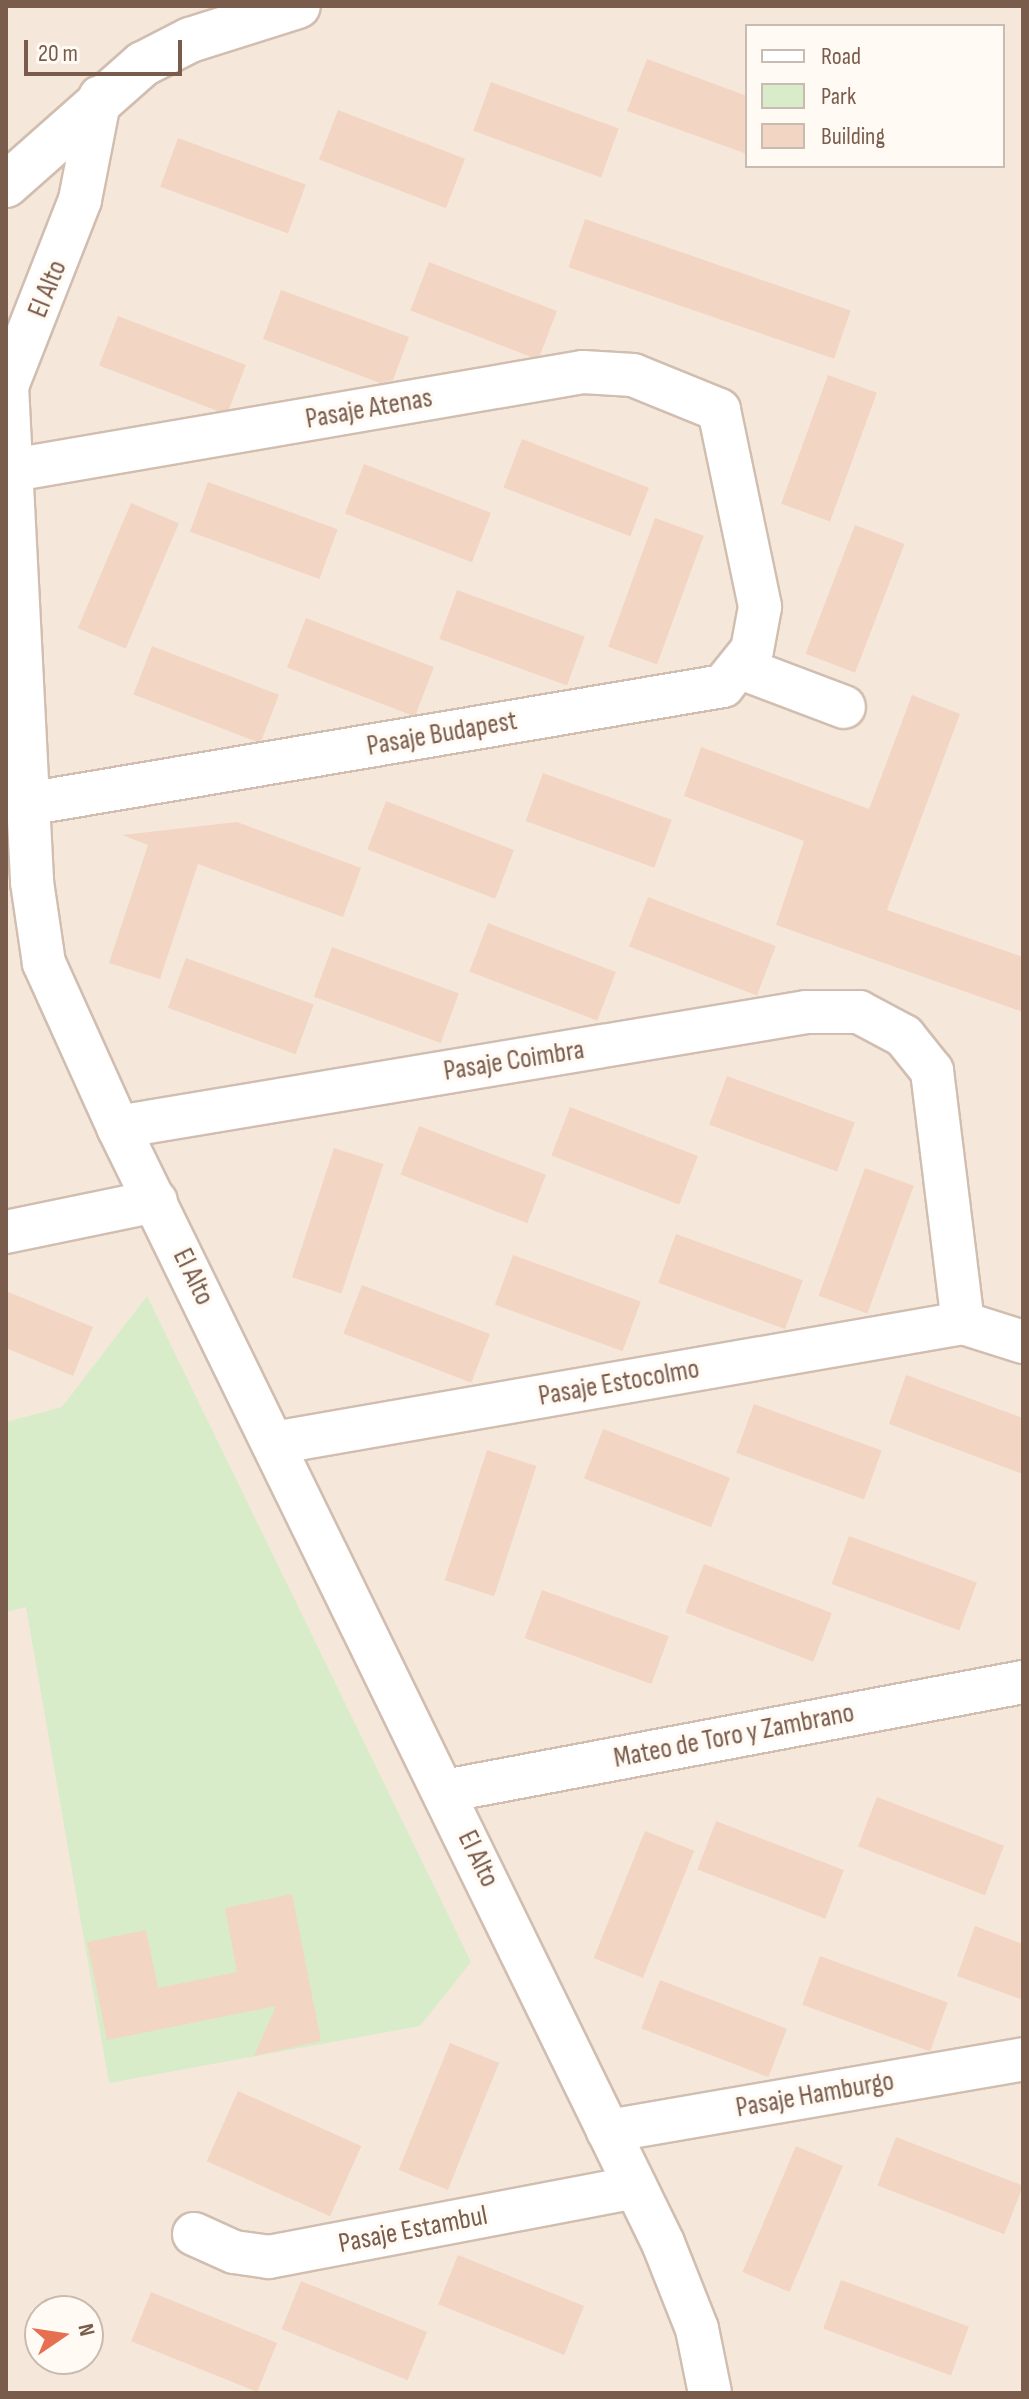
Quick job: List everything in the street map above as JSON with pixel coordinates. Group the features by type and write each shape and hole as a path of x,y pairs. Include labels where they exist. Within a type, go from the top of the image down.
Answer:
{"main road":[{"path":"6,185 100,97 190,40 298,6"}],"street":[{"name":"El Alto","path":"100,97 80,200 6,386 13,470 11,550 27,804 19,885 44,963 118,1127 445,1791 682,2286 710,2393"},
{"name":"Pasaje Atenas","path":"13,470 583,372 633,375 719,410 760,607 741,668"},
{"path":"741,668 844,707"},
{"name":"Pasaje Budapest","path":"27,804 715,688 741,668"},
{"name":"Pasaje Coimbra","path":"118,1127 833,1009 859,1012 904,1036 932,1071 940,1095 963,1323"},
{"path":"6,1232 156,1201"},
{"name":"Pasaje Estocolmo","path":"274,1443 963,1323 1023,1342"},
{"name":"Mateo de Toro y Zambrano","path":"445,1791 1023,1682"},
{"name":"Pasaje Hamburgo","path":"608,2131 1023,2059"},
{"name":"Pasaje Estambul","path":"194,2234 234,2252 269,2257 635,2187"}],"shaded area":[{"path":"6,6 1023,6 1023,2393 6,2393"}],"green space":[{"path":"147,1296 471,1962 420,2026 109,2083 26,1607 6,1612 6,1422 62,1407"}],"building":[{"path":"647,59 745,95 745,153 627,111"},
{"path":"491,82 619,129 601,177 473,131"},
{"path":"338,110 465,159 446,208 319,159"},
{"path":"178,138 306,185 288,233 160,187"},
{"path":"585,219 851,310 834,359 568,267"},
{"path":"429,262 557,311 538,360 410,311"},
{"path":"281,290 409,337 393,380 380,383 263,339"},
{"path":"118,316 246,365 227,415 99,365"},
{"path":"828,375 877,393 830,522 781,504"},
{"path":"522,439 649,488 630,536 503,488"},
{"path":"364,464 491,513 472,562 345,513"},
{"path":"208,482 338,529 320,579 190,532"},
{"path":"131,503 179,523 126,649 78,628"},
{"path":"655,518 704,536 657,665 608,647"},
{"path":"855,525 904,544 855,673 806,654"},
{"path":"457,590 585,637 567,685 439,639"},
{"path":"306,618 434,667 415,717 287,667"},
{"path":"152,646 279,695 260,743 133,695"},
{"path":"912,695 960,714 887,910 1023,957 1023,1012 776,925 804,841 684,796 701,747 869,809"},
{"path":"543,773 672,820 654,868 526,821"},
{"path":"386,801 514,850 495,899 367,850"},
{"path":"237,822 361,868 343,917 198,864 160,979 109,963 148,845 122,835"},
{"path":"648,897 776,946 757,996 629,946"},
{"path":"488,923 616,972 597,1021 469,972"},
{"path":"332,947 459,993 441,1043 314,997"},
{"path":"186,958 314,1005 296,1054 168,1008"},
{"path":"727,1076 855,1123 837,1171 709,1125"},
{"path":"570,1107 698,1156 679,1205 551,1156"},
{"path":"419,1126 546,1175 527,1223 400,1175"},
{"path":"334,1148 383,1164 341,1293 292,1277"},
{"path":"865,1168 914,1186 867,1314 818,1296"},
{"path":"676,1234 803,1280 785,1329 658,1283"},
{"path":"513,1255 641,1302 623,1351 495,1305"},
{"path":"362,1285 490,1334 471,1383 343,1334"},
{"path":"6,1291 93,1327 73,1376 6,1348"},
{"path":"906,1375 1023,1418 1023,1474 889,1424"},
{"path":"754,1404 882,1451 864,1499 736,1453"},
{"path":"603,1429 730,1478 711,1527 584,1478"},
{"path":"487,1450 536,1466 494,1596 445,1580"},
{"path":"849,1536 977,1583 959,1630 832,1584"},
{"path":"704,1564 832,1613 813,1662 685,1613"},
{"path":"542,1590 669,1636 651,1684 525,1638"},
{"path":"877,1797 1004,1846 985,1895 858,1846"},
{"path":"716,1821 844,1870 825,1919 697,1870"},
{"path":"645,1831 694,1851 643,1978 594,1958"},
{"path":"292,1894 321,2041 254,2056 276,2006 107,2040 87,1942 146,1930 158,1988 237,1972 225,1908"},
{"path":"975,1926 1023,1944 1023,2000 957,1976"},
{"path":"820,1956 948,2003 930,2051 802,2005"},
{"path":"660,1980 787,2029 768,2077 641,2029"},
{"path":"450,2043 499,2063 448,2190 399,2170"},
{"path":"238,2091 361,2146 330,2216 207,2161"},
{"path":"896,2137 1023,2186 1004,2234 877,2186"},
{"path":"796,2146 843,2166 789,2292 742,2272"},
{"path":"458,2255 584,2306 564,2355 438,2304"},
{"path":"841,2280 969,2327 951,2375 823,2329"},
{"path":"301,2281 427,2332 408,2380 282,2329"},
{"path":"151,2292 277,2343 257,2392 131,2341"}]}
